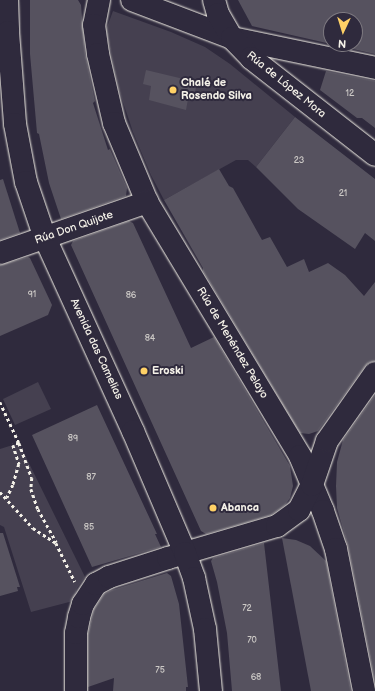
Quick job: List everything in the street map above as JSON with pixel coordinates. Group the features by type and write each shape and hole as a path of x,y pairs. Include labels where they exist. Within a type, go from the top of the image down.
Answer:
{"street":[{"name":"Avenida das Camelias","path":"7,0 11,76 20,151 26,182 45,238 133,431 185,553 194,578 205,629 211,691"},
{"name":"Rúa de Menéndez Pelayo","path":"99,0 94,25 98,54 114,123 148,202 300,456 336,549 364,691"},
{"path":"132,0 232,38 375,68"},
{"name":"Rúa de López Mora","path":"214,0 218,14 232,38 251,58 375,156"},
{"name":"Rúa Don Quijote","path":"0,253 148,202"},
{"path":"76,690 76,633 79,616 84,604 96,584 109,577 277,526 299,510 312,485 327,441 375,373"}],"path":[{"path":"0,402 19,443 32,478 31,490 38,508 77,588"},
{"path":"6,498 13,485 19,464 14,445 19,443"},
{"path":"0,492 34,528 56,543"}],"shaded area":[{"path":"113,11 171,32 205,47 230,64 295,117 256,167 248,160 236,160 164,200 151,175 133,132 119,90 106,30"},
{"path":"38,382 51,409 15,425 3,399"},
{"path":"19,443 85,577 77,588 73,601 31,612 4,527 0,525 0,449"}],"building":[{"path":"30,0 78,0 81,5 85,53 95,101 93,103 108,150 110,149 127,188 126,196 61,219 49,183 39,134 37,133 30,54"},
{"path":"238,0 375,0 375,54 363,51 363,12 323,12 323,42 252,26"},
{"name":"Chalé de Rosendo Silva","path":"146,70 192,81 196,87 195,93 188,99 186,110 149,100 151,86 143,84"},
{"path":"326,71 375,81 375,128 362,118 357,118 320,90"},
{"path":"295,117 375,179 375,241 365,233 355,249 298,209 256,167"},
{"path":"219,169 229,186 233,188 262,240 270,237 287,267 304,259 309,272 328,263 345,275 364,296 375,282 375,361 369,362 365,366 318,431 309,434 300,433 203,271 203,268 164,200"},
{"path":"3,179 20,233 0,240 0,180"},
{"path":"129,221 133,223 191,348 214,337 290,466 293,486 290,498 285,505 271,515 206,534 201,531 71,245 73,241"},
{"path":"28,257 30,258 52,305 48,315 0,336 0,265"},
{"path":"375,395 375,682 348,546 337,508 336,486 337,462 343,440"},
{"path":"97,405 157,534 155,534 161,547 92,567 32,435"},
{"path":"0,533 3,533 20,587 17,587 18,591 0,596"},
{"path":"282,538 296,540 310,546 326,561 351,691 311,691"},
{"path":"264,543 281,691 232,691 227,633 217,582 211,561 213,558"},
{"path":"167,573 171,576 179,604 188,687 186,687 186,691 113,691 114,678 88,687 88,634 94,609 104,594 112,590"}],"place":[{"name":"Chalé de Rosendo Silva","path":"173,90"},
{"name":"Eroski","path":"144,371"},
{"name":"Abanca","path":"213,508"}]}
